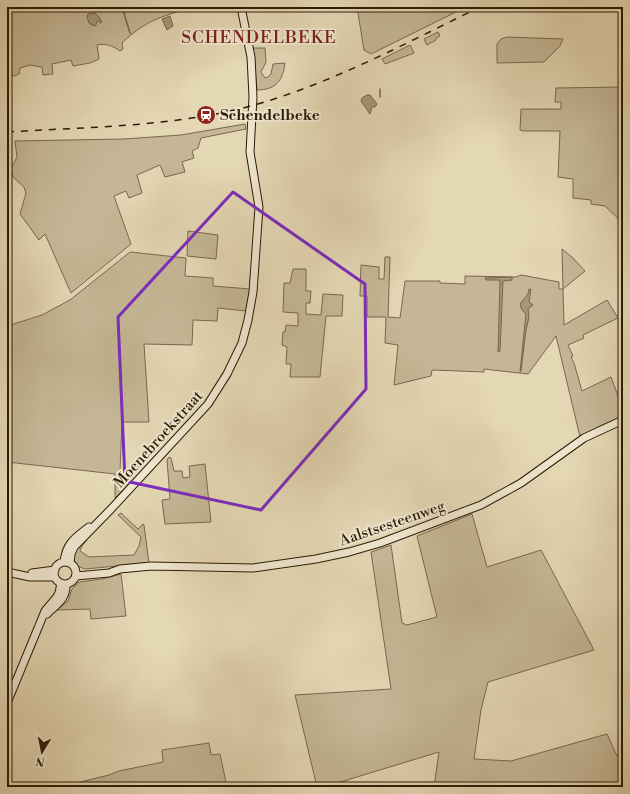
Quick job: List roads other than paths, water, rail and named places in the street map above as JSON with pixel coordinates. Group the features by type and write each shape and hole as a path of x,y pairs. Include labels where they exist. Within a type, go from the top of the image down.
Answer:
{"street":[{"name":"Moenebroekstraat","path":"71,567 71,554 74,547 208,404 227,374 242,343 253,292 259,217 258,194 250,152 252,104 251,57 241,7"},
{"name":"Aalstsesteenweg","path":"71,567 109,573 120,569 151,566 253,568 316,559 380,544 481,505 521,483 584,438 623,420"},
{"path":"55,574 58,565 71,567 74,580 64,583"},
{"path":"7,572 30,577 55,574"},
{"path":"7,703 42,620 62,600 64,596 64,583 55,574"}],"waterway":[{"path":"122,7 130,33"},
{"path":"380,89 380,97"}],"railway":[{"path":"7,132 128,125 188,119 247,107 307,87 366,63 480,7"}],"place":[{"name":"Schendelbeke","path":"206,115"}],"district":[{"name":"SCHENDELBEKE","path":"259,37"}]}
